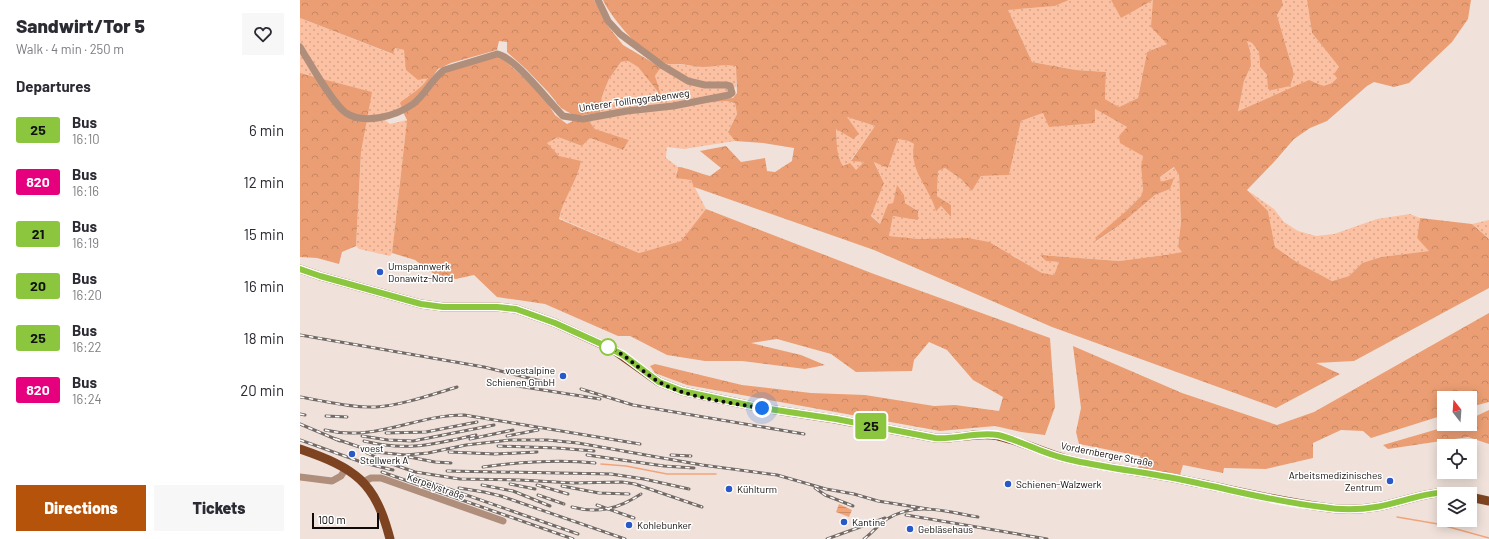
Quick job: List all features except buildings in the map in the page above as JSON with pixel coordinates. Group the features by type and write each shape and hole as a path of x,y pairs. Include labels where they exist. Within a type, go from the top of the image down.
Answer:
{"main road":[{"name":"Vordernberger Straße","path":"300,269 421,304 443,307 497,307 516,309 555,323 614,350 633,362 652,378 666,386 750,406 836,419 935,438 985,434 998,435 1070,460 1322,507 1357,509 1376,507 1437,494"},
{"path":"300,449 332,460 346,468 363,482 372,493 379,506 390,539"},
{"path":"1477,498 1489,501"}],"street":[{"name":"Unterer Tollinggrabenweg","path":"300,48 336,103 346,113 367,118 387,117 402,111 426,93 437,75 444,70 497,54 503,55 525,74 563,116 572,118 583,118 672,106 712,97 729,95 732,93 730,86 705,85 688,81 663,66 620,34 608,21 598,0"},
{"path":"300,477 332,481 340,476 346,468"},
{"name":"Kerpelystraße","path":"363,482 371,478 381,478 502,521"}],"shaded area":[{"path":"1069,0 1111,0 1121,17 1153,0 1167,44 1147,52 1138,98 1119,107 1105,99 1106,72 1076,70 1032,62 1007,10 1055,6"},
{"path":"1282,0 1307,0 1312,33 1339,67 1337,78 1332,83 1323,86 1292,88 1237,111 1244,81 1251,66 1246,41 1252,43 1259,52 1260,67 1267,75 1294,74 1277,15 1283,5"},
{"path":"300,18 392,54 395,48 404,50 426,78 428,78 424,86 405,98 402,108 380,116 367,116 371,92 322,79 300,43"},
{"path":"300,51 315,77 300,73"},
{"path":"659,59 669,64 700,67 737,66 736,87 733,88 681,76"},
{"path":"628,61 638,67 658,92 659,102 661,103 655,76 662,68 675,77 728,88 729,91 727,94 696,100 600,113 602,96 609,79 621,62"},
{"path":"704,101 705,103 726,101 735,103 737,114 728,131 735,141 684,149 667,147 666,158 678,167 676,172 691,180 706,209 681,241 639,253 559,218 565,198 559,156 546,143 558,137 582,146 590,138 623,150 629,140 595,129 589,121"},
{"path":"1095,109 1127,127 1143,156 1141,166 1143,190 1141,196 1096,238 1096,242 1121,224 1155,195 1170,189 1161,182 1160,177 1175,167 1179,175 1181,222 1178,247 1183,252 1119,261 1041,255 1046,261 1059,262 1054,275 1042,273 1012,255 920,239 889,236 893,216 918,219 918,211 905,203 897,186 893,203 888,204 880,224 871,215 884,183 874,161 888,168 898,139 914,144 920,178 933,200 936,210 941,206 951,217 951,205 937,196 938,171 945,168 961,179 972,191 981,176 1009,175 1021,121 1043,113 1095,123"},
{"path":"847,117 875,126 851,160 865,162 856,170 843,166 838,153 836,128 853,139"},
{"path":"384,119 390,124 407,120 392,253 390,256 359,249 356,246 361,152 366,121"},
{"path":"1247,190 1274,209 1284,222 1298,231 1316,236 1334,234 1377,219 1410,214 1420,218 1417,238 1430,251 1381,257 1362,263 1349,276 1332,281 1298,263 1275,247 1268,211"},
{"path":"1489,220 1489,239 1472,224"},
{"path":"839,504 852,510 849,517 836,512"}],"green space":[{"path":"300,0 594,0 608,26 623,45 662,68 655,76 663,102 659,102 658,92 638,67 628,61 621,62 609,79 602,96 600,113 575,116 561,108 526,69 507,52 507,42 499,41 497,50 451,63 438,69 418,97 402,108 400,103 422,86 428,78 418,80 406,70 404,50 395,48 393,54 300,18"},
{"path":"603,0 1069,0 1055,6 1008,10 1032,62 1076,70 1106,72 1105,99 1119,107 1138,98 1147,52 1167,44 1151,27 1153,0 1282,0 1283,5 1277,15 1294,74 1290,86 1272,90 1268,89 1267,75 1260,67 1259,52 1252,43 1247,41 1250,51 1251,66 1244,81 1238,111 1309,80 1323,86 1332,83 1337,78 1334,74 1339,67 1312,33 1307,0 1471,0 1468,19 1452,42 1409,83 1394,87 1374,82 1367,86 1327,121 1310,128 1294,139 1247,190 1268,211 1275,247 1298,263 1332,281 1349,276 1362,263 1381,257 1429,251 1417,238 1420,218 1472,224 1489,239 1489,288 1354,361 1316,363 1340,374 1276,408 1052,327 874,250 694,187 691,180 676,178 678,167 710,176 721,168 700,151 726,146 741,162 765,158 767,171 775,172 792,161 794,148 763,143 735,141 728,132 737,114 735,103 726,101 704,103 704,101 733,98 737,93 736,66 728,65 699,67 681,64 668,64 659,60 640,46 631,37 607,8","holes":["1095,109 1127,127 1119,136 1120,143 1143,156 1141,166 1143,190 1141,196 1095,238 1095,242 1121,224 1155,195 1170,189 1174,178 1161,182 1160,177 1174,167 1179,175 1181,222 1178,247 1182,252 1119,261 1040,255 1046,261 1059,262 1054,275 1042,273 989,242 968,238 920,239 889,236 893,216 918,220 918,211 905,203 904,195 897,185 893,203 888,204 880,224 871,216 884,183 874,162 888,168 898,139 914,144 914,163 920,179 929,194 936,211 941,206 951,217 951,205 937,196 938,171 945,168 961,179 972,191 981,176 1009,175 1021,121 1043,113 1049,127 1095,123","847,117 875,126 851,161 864,162 856,170 850,163 843,166 838,153 836,129 853,139 859,134"]},
{"path":"1111,0 1153,0 1121,18"},
{"path":"496,57 504,60 531,84 545,99 555,115 567,124 573,121 589,121 595,129 629,140 623,150 590,138 582,146 558,137 547,143 559,156 581,161 559,219 639,253 681,241 706,209 874,274 1050,338 1055,407 1045,435 1021,432 995,426 940,431 687,385 655,373 650,366 655,364 742,385 811,393 865,395 934,406 955,405 999,411 1003,397 973,380 947,350 929,342 914,360 912,371 856,372 831,354 777,339 751,343 801,355 825,365 805,369 742,361 705,361 667,355 630,336 618,336 545,304 497,297 474,275 456,279 434,274 415,260 392,253 407,120 403,112 439,77 451,70"},
{"path":"300,73 372,92 361,152 356,246 342,252 339,264 317,258 300,257"},
{"path":"1489,313 1489,402 1477,405 1477,391 1437,391 1437,417 1371,438 1363,431 1341,430 1313,443 1313,458 1266,469 1224,468 1223,473 1183,465 1180,475 1138,469 1140,456 1079,444 1076,432 1081,408 1073,346 1182,393 1277,425 1314,412"},
{"path":"1489,410 1489,444 1468,437 1437,439 1437,442 1388,449 1383,445 1437,429 1437,431 1477,431 1477,416"}],"waterway":[{"path":"601,464 626,466 667,474 716,474"},
{"path":"1397,517 1438,524 1489,538"}],"railway":[{"path":"300,335 484,367 545,382"},
{"path":"499,383 600,399"},
{"path":"300,397 348,405 376,407 406,402 457,387"},
{"path":"581,389 633,405 804,434"},
{"path":"300,414 305,415"},
{"path":"325,430 343,433 361,433 378,431 446,416 464,415 640,444"},
{"path":"326,416 347,417"},
{"path":"386,433 426,432 477,422"},
{"path":"300,424 340,441"},
{"path":"362,436 388,440 413,441 494,425"},
{"path":"470,439 513,430"},
{"path":"507,436 538,430"},
{"path":"364,441 394,446 420,446 476,435"},
{"path":"336,439 374,452 406,455 428,453 466,445 511,440 547,440 578,443 702,465 777,475 826,489 854,494 878,501 928,509"},
{"path":"300,440 364,463 393,470"},
{"path":"498,446 594,451"},
{"path":"449,452 495,454 537,452"},
{"path":"367,453 389,463 415,472 460,479 573,483 622,482 635,484 702,507"},
{"path":"587,455 664,466 694,468"},
{"path":"671,455 691,456"},
{"path":"409,457 435,462 451,463"},
{"path":"483,467 539,462 567,461 595,463"},
{"path":"447,471 611,474 644,479 689,489"},
{"path":"382,472 573,539"},
{"path":"412,476 578,534"},
{"path":"510,484 535,489"},
{"path":"482,485 513,491 550,506"},
{"path":"537,485 568,494"},
{"path":"562,486 599,493 629,494"},
{"path":"459,488 501,496 625,539"},
{"path":"815,488 825,495 853,506"},
{"path":"572,507 591,510 608,509 616,507 641,494"},
{"path":"538,495 564,504"},
{"path":"597,505 634,518"},
{"path":"864,539 887,519 909,510 932,509 978,517"},
{"path":"906,515 1047,539"},
{"path":"827,539 885,518"}],"bus line":[{"name":"25","path":"300,269 421,304 443,307 497,307 516,309 555,323 614,350 633,362 652,378 666,386 710,398 750,406 836,419 941,439 985,434 998,435 1065,459 1322,507 1357,509 1376,507 1437,494"}],"place":[{"name":"Umspannwerk Donawitz-Nord","path":"380,272"},
{"name":"voestalpine Schienen GmbH","path":"563,376"},
{"name":"voest Stellwerk A","path":"352,454"},
{"name":"Arbeitsmedizinisches Zentrum","path":"1390,481"},
{"name":"Schienen-Walzwerk","path":"1008,484"},
{"name":"Kühlturm","path":"729,489"},
{"name":"Kantine","path":"844,522"},
{"name":"Kohlebunker","path":"629,525"},
{"name":"Gebläsehaus","path":"910,529"}],"route":[{"path":"608,347 623,355 652,378 666,386 710,398 762,408"}]}
